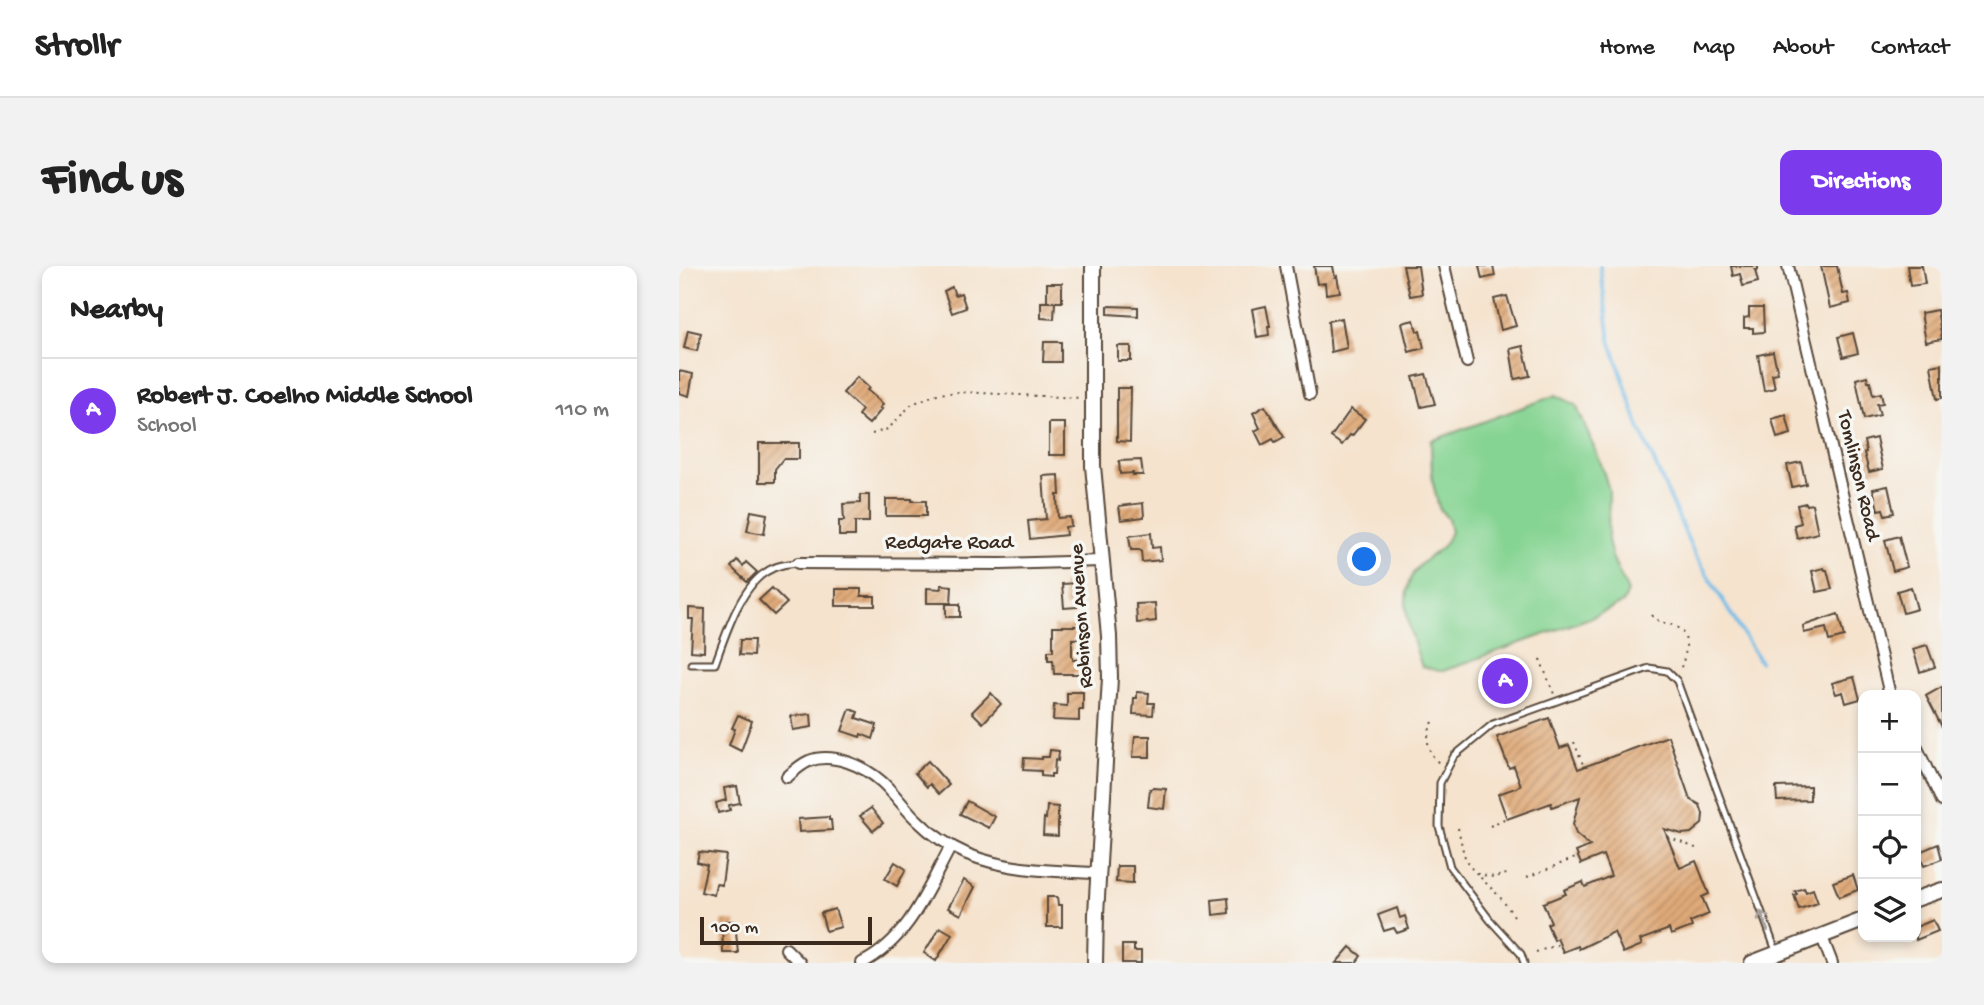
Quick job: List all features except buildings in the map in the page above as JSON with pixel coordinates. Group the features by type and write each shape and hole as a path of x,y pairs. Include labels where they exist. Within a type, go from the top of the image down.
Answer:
{"street":[{"name":"Robinson Avenue","path":"1093,266 1093,466 1110,678 1095,963"},
{"path":"1286,266 1310,394"},
{"path":"1444,266 1467,362"},
{"name":"Tomlinson Road","path":"1788,266 1890,690"},
{"name":"Redgate Road","path":"798,563 1001,564 1101,561"},
{"path":"1919,753 1942,801"},
{"path":"787,777 801,765 819,759 844,761 881,781 921,824 966,854 1002,865 1098,873"},
{"path":"862,963 880,953 899,935 951,846"},
{"path":"1921,897 1942,890"},
{"path":"1752,963 1858,922"},
{"path":"1822,937 1832,963"},
{"path":"786,949 800,963"}],"lane":[{"path":"691,663 715,663 738,609 758,578 773,568 798,563"},
{"path":"1524,963 1521,954 1490,920 1450,867 1439,826 1440,783 1454,756 1493,724 1649,668 1667,671 1677,681 1777,954"}],"path":[{"path":"872,434 888,429 912,404 937,394 1092,399"},
{"path":"1652,615 1660,623 1679,629 1685,638 1687,649 1678,674"},
{"path":"1540,659 1556,697"},
{"path":"1433,722 1427,737 1428,746 1431,754 1442,765"},
{"path":"1574,742 1584,767"},
{"path":"1490,826 1506,818"},
{"path":"1458,828 1464,855 1476,874 1500,897 1514,916"},
{"path":"1668,837 1698,849"},
{"path":"1527,877 1578,858"},
{"path":"1476,874 1494,877 1507,874"},
{"path":"1536,952 1560,944"}],"green space":[{"path":"1556,395 1576,405 1600,461 1609,490 1608,540 1612,557 1628,592 1623,603 1595,616 1443,671 1422,667 1407,616 1407,590 1418,567 1443,546 1451,532 1448,519 1439,508 1432,479 1431,441"}],"waterway":[{"path":"1600,266 1610,340 1639,427 1693,551 1760,662"}],"place":[{"name":"Robert J. Coelho Middle School","path":"1505,681"}]}
